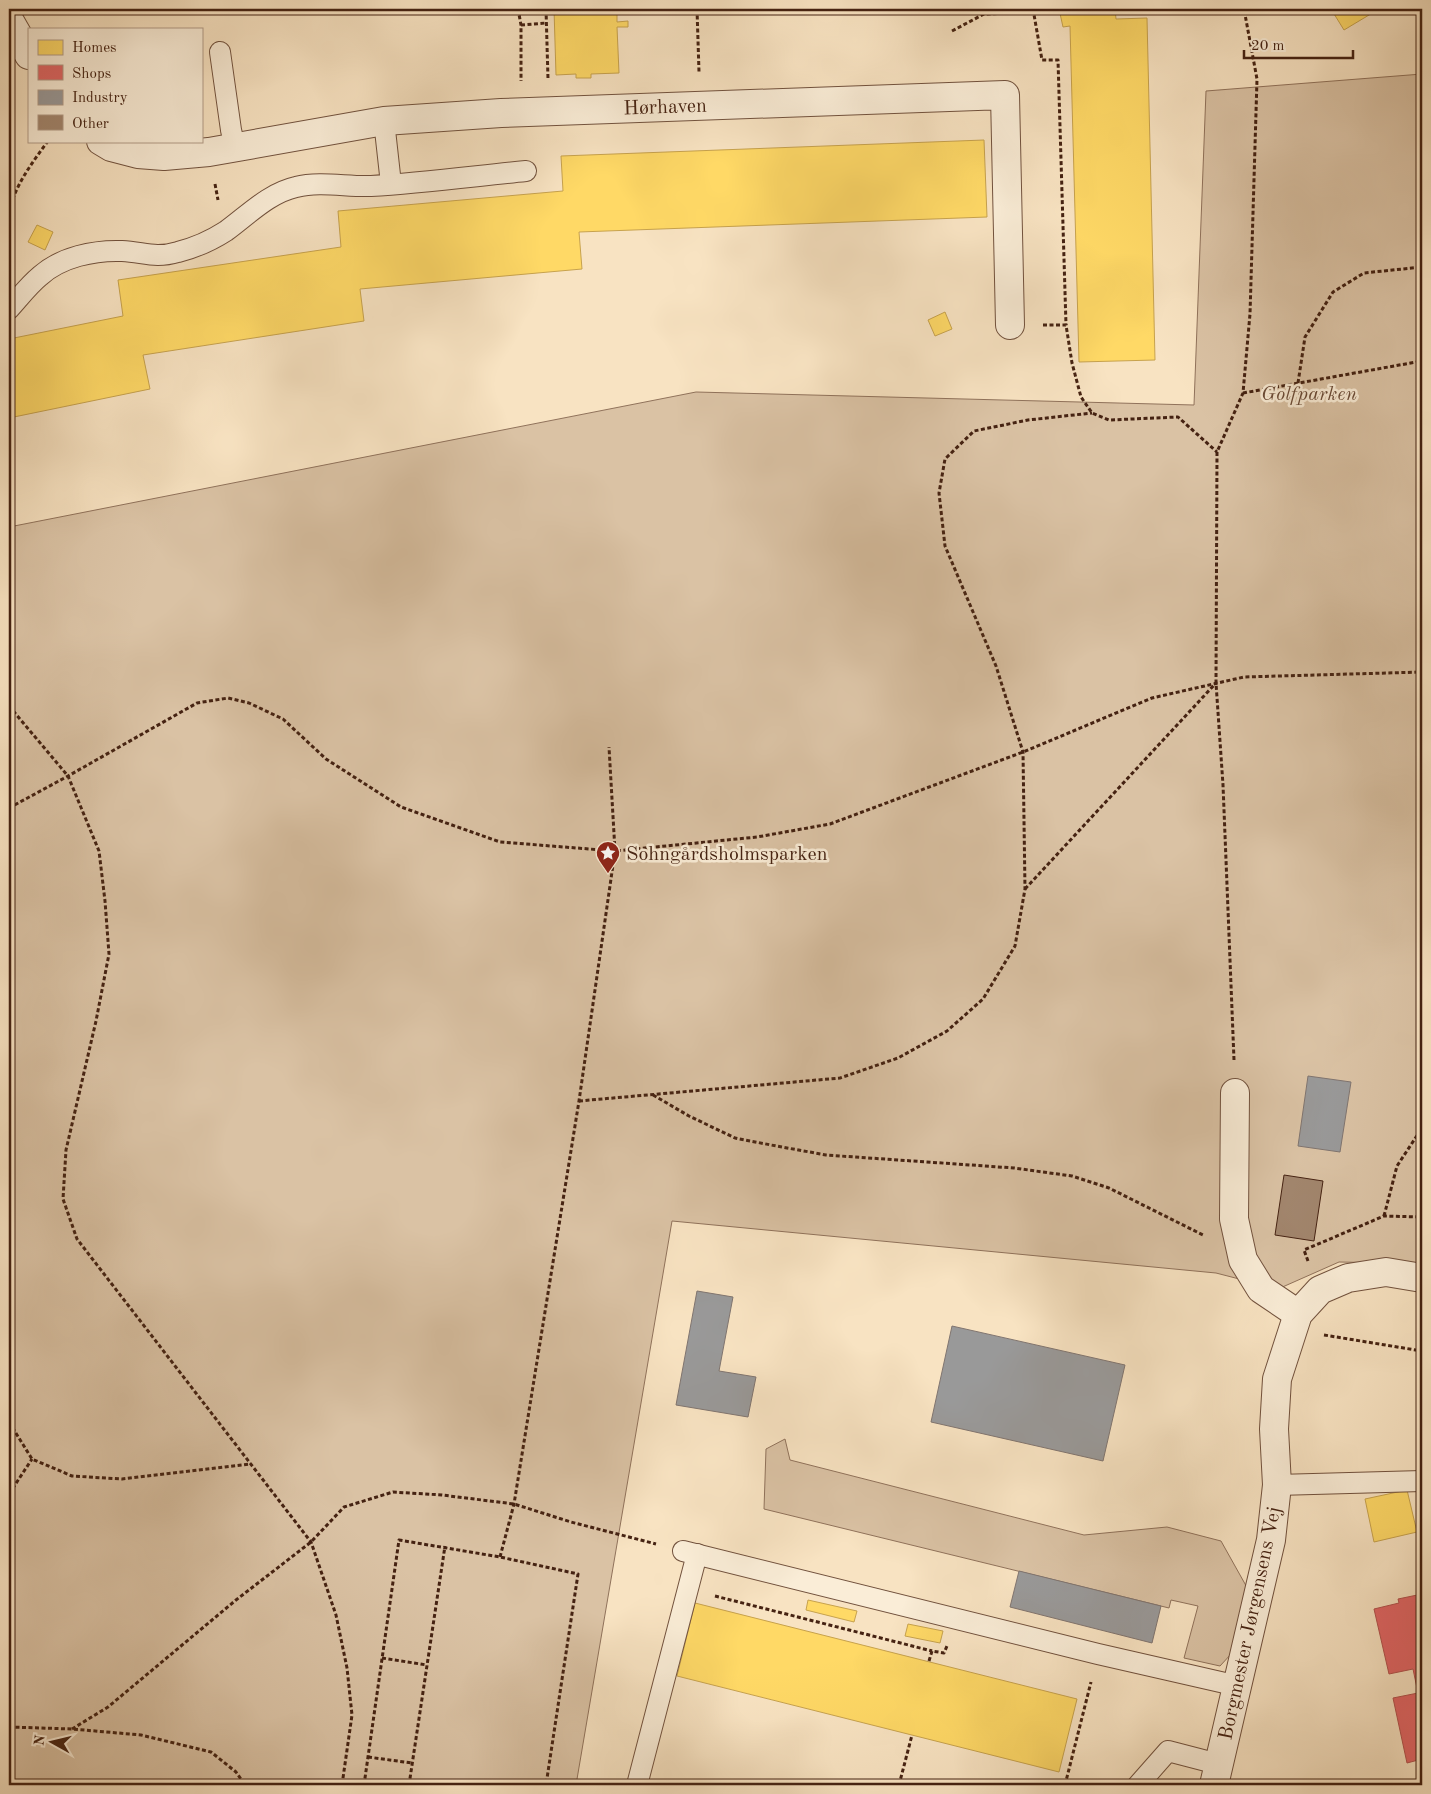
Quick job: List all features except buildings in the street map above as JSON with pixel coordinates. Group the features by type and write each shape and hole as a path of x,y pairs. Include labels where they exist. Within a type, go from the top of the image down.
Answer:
{"street":[{"path":"9,20 28,53"},
{"name":"Hørhaven","path":"103,142 111,147 138,154 164,156 222,150 384,121 522,112 1005,95 1010,325"},
{"path":"1235,1093 1234,1219 1243,1260 1261,1289 1296,1322"},
{"name":"Borgmester Jørgensens Vej","path":"1216,1775 1271,1540 1277,1485 1274,1429 1277,1379 1296,1322 1320,1290 1348,1278 1386,1272 1422,1278"}],"lane":[{"path":"220,52 222,150"},
{"path":"384,121 392,184"},
{"path":"9,309 40,275 59,263 100,252 122,251 154,256 185,250 202,244 224,232 274,195 296,187 316,184 369,186 526,171"},
{"path":"1277,1485 1422,1481"},
{"path":"637,1785 687,1590 690,1552 1098,1654 1238,1686"},
{"path":"1138,1785 1168,1752 1216,1775"}],"path":[{"path":"518,9 521,26 522,112"},
{"path":"546,9 548,82"},
{"path":"697,9 699,72"},
{"path":"1235,1093 1223,785 1216,683 1217,452 1243,393 1250,314 1258,79 1244,9"},
{"path":"952,31 984,14 1034,10 1042,60 1058,60 1066,325 1072,363 1081,397 1092,413"},
{"path":"521,26 546,23"},
{"path":"9,212 11,202 23,176 47,142"},
{"path":"222,150 224,232"},
{"path":"1298,383 1305,337 1333,292 1364,273 1422,267"},
{"path":"1010,325 1066,325"},
{"path":"1243,393 1422,361"},
{"path":"579,1101 840,1078 898,1058 947,1031 983,999 1015,946 1025,889 1023,752 996,666 946,546 939,493 946,459 974,431 1028,420 1092,413 1109,420 1178,417 1217,452"},
{"path":"9,808 197,702 228,698 249,703 283,719 326,759 401,806 500,842 615,851 757,837 830,824 1023,752 1152,698 1244,676 1422,672"},
{"path":"1025,889 1216,683"},
{"path":"9,706 68,776 100,851 109,954 96,1021 66,1150 63,1199 77,1239 311,1542 336,1615 347,1668 352,1715 342,1785"},
{"path":"500,1557 514,1504 579,1101 615,851 609,747"},
{"path":"652,1095 689,1116 735,1138 771,1145 826,1155 1014,1168 1072,1176 1110,1188 1205,1236 1241,1250"},
{"path":"1384,1216 1397,1166 1422,1128"},
{"path":"1320,1290 1304,1250 1384,1216 1422,1217"},
{"path":"1296,1322 1422,1351"},
{"path":"9,1422 32,1459 72,1476 122,1479 251,1464"},
{"path":"9,1494 32,1459"},
{"path":"72,1729 108,1707 236,1600 311,1542 344,1507 393,1492 442,1495 514,1504 571,1522 690,1552"},
{"path":"364,1785 399,1540 445,1546 578,1574 546,1785"},
{"path":"409,1785 445,1546"},
{"path":"687,1590 932,1650"},
{"path":"1065,1785 1098,1654"},
{"path":"382,1658 427,1665"},
{"path":"9,1727 72,1729 141,1735 211,1752 236,1772 245,1785"},
{"path":"899,1785 912,1735"},
{"path":"368,1757 412,1763"}],"green space":[{"name":"Sohngårdsholmsparken","path":"1422,74 1422,1269 1392,1263 1339,1262 1278,1289 1216,1273 672,1221 576,1785 9,1785 9,527 696,392 1194,405 1206,91"},
{"path":"785,1439 790,1460 1084,1535 1167,1527 1221,1541 1249,1591 1232,1653 1220,1666 1184,1658 1198,1606 1171,1600 1169,1608 764,1509 766,1449"}],"place":[{"name":"Sohngårdsholmsparken","path":"608,874"}],"park label":[{"name":"Golfparken","path":"1309,393"}]}
